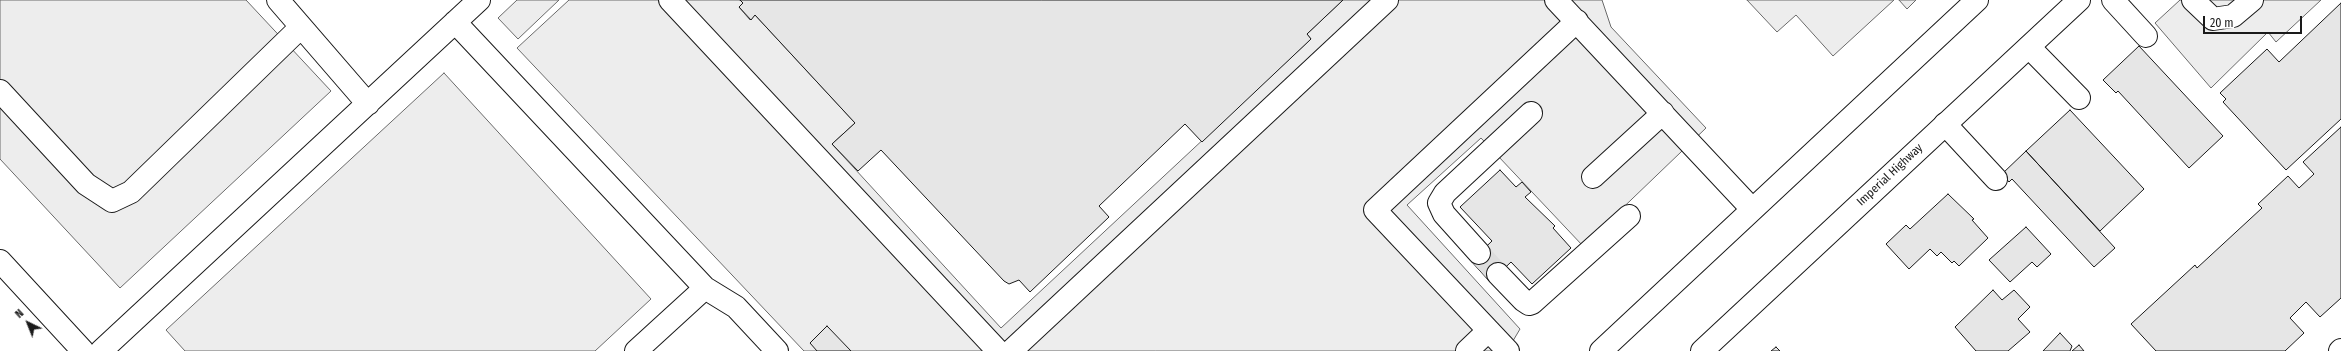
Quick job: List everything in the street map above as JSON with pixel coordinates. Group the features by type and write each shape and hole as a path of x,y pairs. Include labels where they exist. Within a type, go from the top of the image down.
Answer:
{"main road":[{"path":"278,0 368,104"},
{"path":"101,351 479,0"},
{"path":"670,0 998,351"},
{"path":"1011,351 1387,0"},
{"path":"1556,0 1752,209"},
{"name":"Imperial Highway","path":"1702,351 2079,0"},
{"path":"2113,0 2146,36"},
{"path":"2193,0 2213,20 2233,16 2252,0"},
{"path":"1601,351 1967,3"},
{"path":"1508,351 1375,210 1577,21"},
{"path":"455,22 705,288 736,307 777,351"},
{"path":"0,90 86,184 112,201 131,192 301,28"},
{"path":"2029,47 2079,98"},
{"path":"1480,253 1444,214 1439,203 1445,193 1531,113"},
{"path":"1593,178 1663,114"},
{"path":"1945,124 1996,179"},
{"path":"1498,274 1523,300 1532,304 1629,216"},
{"path":"0,261 82,351"},
{"path":"636,351 705,288"},
{"path":"1467,351 1488,331"}],"shaded area":[{"path":"0,0 246,0 331,91 120,288 0,159"},
{"path":"517,0 559,0 518,39 498,18"},
{"path":"569,0 740,0 743,3 739,7 750,20 755,15 855,123 832,144 1001,328 1311,39 1307,34 1343,0 1602,0 1611,27 1706,128 1583,246 1481,138 1407,205 1520,329 1507,351 804,351 517,48"},
{"path":"1747,0 1894,0 1833,56 1796,15 1777,32"},
{"path":"1899,0 1916,0 1907,9"},
{"path":"2180,0 2321,0 2276,42 2268,32 2211,88 2155,23"},
{"path":"444,73 651,299 595,351 185,351 166,330"}],"building":[{"path":"740,0 1343,0 1307,34 1311,39 1202,142 1185,124 1099,206 1109,217 1030,292 1019,280 1009,284 1004,281 881,150 858,171 832,144 855,123 755,15 751,20 739,7 743,3"},
{"path":"2341,3 2341,119 2286,170 2223,102 2226,99 2220,93 2267,49 2279,62"},
{"path":"2139,46 2223,136 2189,168 2118,91 2116,93 2103,80"},
{"path":"2070,110 2144,189 2100,231 2026,151"},
{"path":"2341,127 2341,298 2320,317 2306,302 2290,318 2304,333 2285,351 2156,351 2131,324 2195,265 2197,268 2262,208 2258,204 2288,176 2299,188 2314,174 2303,162"},
{"path":"2026,151 2115,248 2094,267 2012,179 2009,182 2002,174"},
{"path":"1500,170 1516,187 1522,182 1531,192 1525,197 1555,226 1553,228 1571,248 1532,284 1511,262 1490,282 1471,261 1492,241 1460,207"},
{"path":"1948,194 1974,219 1972,220 1988,238 1959,266 1954,261 1952,263 1941,252 1937,256 1930,249 1909,269 1886,244 1906,225 1910,229"},
{"path":"2026,227 2051,254 2037,267 2032,262 2010,282 1989,260"},
{"path":"1993,290 2002,300 2014,290 2030,307 2018,319 2030,332 2008,351 1976,351 1955,327"},
{"path":"827,326 851,351 817,351 810,343"},
{"path":"2060,333 2072,346 2070,351 2043,351"},
{"path":"2079,345 2084,351 2072,351"},
{"path":"1776,347 1780,351 1771,351"}],"tunnel":[{"path":"1479,253 1498,274"}]}
